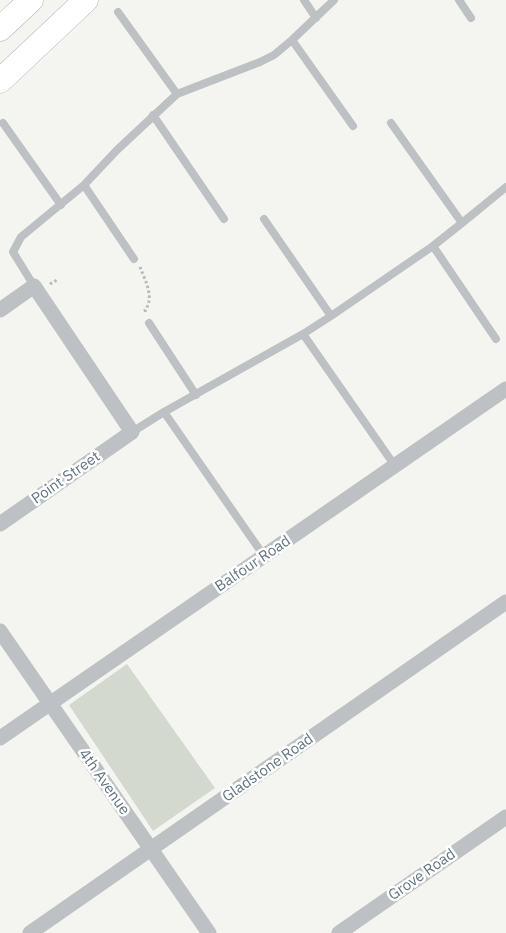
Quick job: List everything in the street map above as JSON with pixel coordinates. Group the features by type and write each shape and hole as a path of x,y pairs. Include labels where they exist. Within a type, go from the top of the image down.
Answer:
{"main road":[{"path":"0,29 31,0"},
{"path":"0,81 86,0"}],"street":[{"path":"0,310 34,286 132,432"},
{"name":"Balfour Road","path":"0,738 506,389"},
{"name":"Point Street","path":"0,524 132,432"},
{"name":"Gladstone Road","path":"30,933 506,602"},
{"name":"4th Avenue","path":"0,631 209,933"},
{"name":"Grove Road","path":"339,933 506,817"}],"lane":[{"path":"304,0 316,18"},
{"path":"34,286 13,252 21,237 84,185 117,150 177,94 260,62 274,54 292,40 334,0"},
{"path":"459,0 471,18"},
{"path":"118,12 177,94"},
{"path":"292,40 353,126"},
{"path":"153,115 224,219"},
{"path":"3,123 61,205"},
{"path":"391,123 462,223"},
{"path":"84,185 134,259"},
{"path":"132,432 331,316 433,246 506,187"},
{"path":"264,219 331,316"},
{"path":"433,246 496,339"},
{"path":"149,323 196,395"},
{"path":"303,334 396,466"},
{"path":"164,412 264,556"}],"path":[{"path":"134,259 140,268 149,291 149,305 145,310 149,323"}],"shaded area":[{"path":"127,664 215,788 153,831 69,705"}]}
